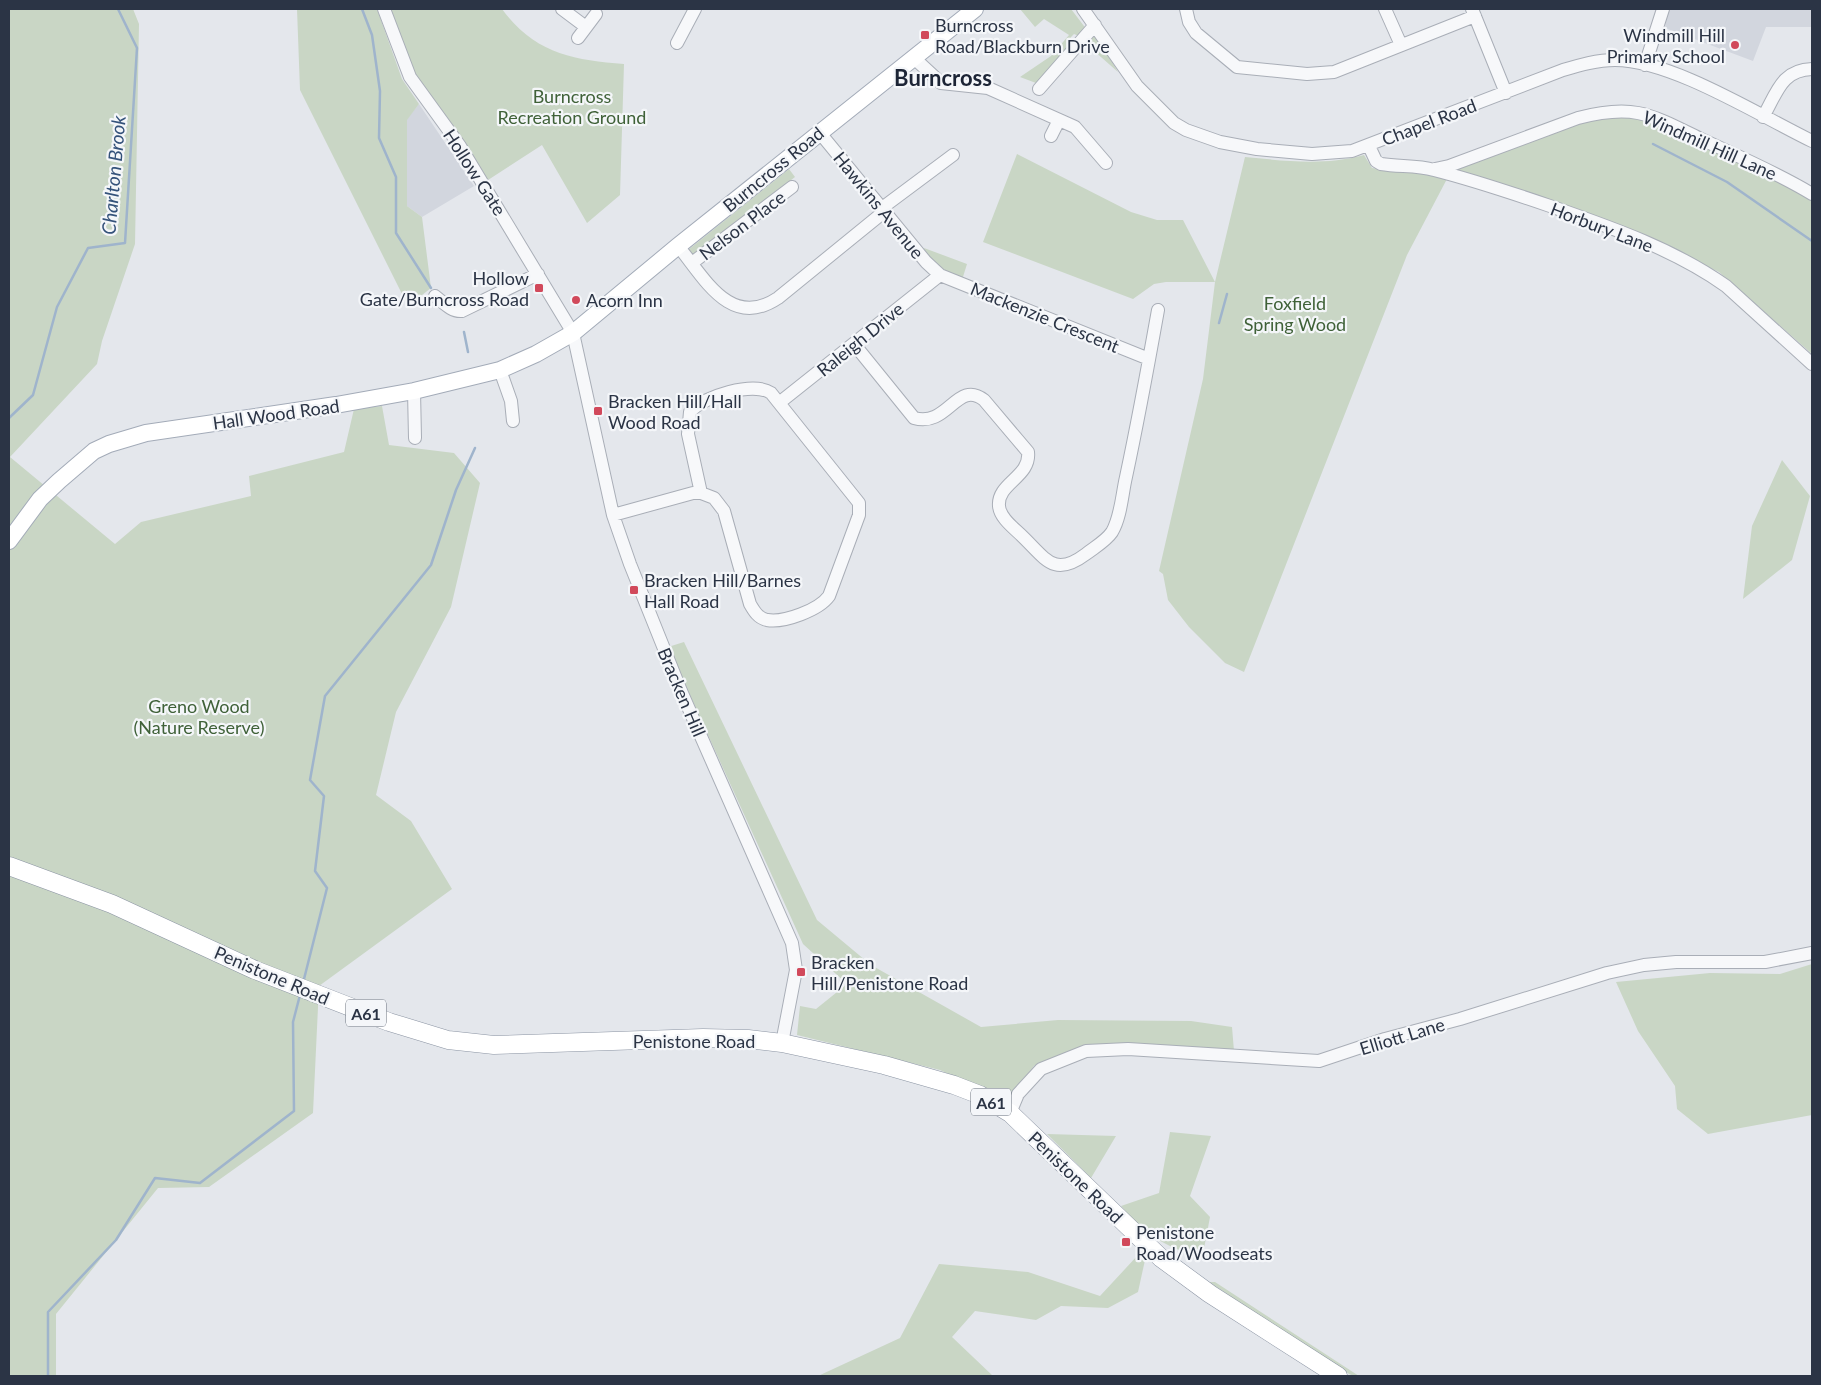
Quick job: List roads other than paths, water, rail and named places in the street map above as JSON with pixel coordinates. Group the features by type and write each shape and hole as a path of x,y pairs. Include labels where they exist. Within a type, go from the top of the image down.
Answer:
{"highway":[{"name":"Penistone Road","path":"9,866 112,904 255,970 389,1022 448,1040 494,1045 703,1038 748,1039 782,1043 884,1065 954,1085 980,1095 1010,1112 1161,1258 1210,1294 1338,1376"}],"main road":[{"name":"Burncross Road","path":"574,333 678,246 974,9"},
{"name":"Hall Wood Road","path":"9,541 40,499 58,481 94,451 108,444 146,433 336,405 414,391 500,370 574,333"}],"street":[{"name":"Hollow Gate","path":"384,9 410,77 460,146 574,333"},
{"path":"562,9 586,27"},
{"path":"677,43 695,9"},
{"name":"Chapel Road","path":"1082,9 1096,25 1136,86 1162,113 1186,130 1231,146 1284,152 1332,154 1369,146 1580,65 1616,60 1645,65 1689,80 1812,141"},
{"path":"1186,9 1189,22 1196,34 1231,63 1246,69 1320,74 1341,69 1401,45 1474,12 1506,92"},
{"path":"1385,9 1401,45"},
{"path":"1645,65 1663,9"},
{"path":"578,38 596,14"},
{"path":"1037,88 1096,25"},
{"path":"914,58 941,83 988,88 1081,132 1106,163"},
{"path":"1763,117 1790,74 1801,69 1812,69"},
{"name":"Windmill Hill Lane","path":"1432,169 1449,166 1578,118 1595,114 1626,111 1646,115 1673,126 1785,178 1812,194"},
{"path":"1051,136 1059,120"},
{"name":"Hawkins Avenue","path":"820,133 926,262 940,275"},
{"name":"Horbury Lane","path":"1369,146 1376,161 1382,164 1432,169 1603,224 1704,272 1726,286 1812,364"},
{"path":"678,246 715,293 724,300 744,307 767,305 883,209 953,155"},
{"name":"Nelson Place","path":"692,263 792,187"},
{"path":"435,296 456,312 462,311 538,274"},
{"name":"Raleigh Drive","path":"779,403 940,275"},
{"name":"Mackenzie Crescent","path":"940,275 1150,359"},
{"path":"854,344 914,418 928,420 934,418 965,395 972,394 984,400 1028,452 1028,466 1002,494 1000,500 1002,514 1044,556 1057,565 1063,566 1076,561 1105,540 1116,524 1150,359 1158,310"},
{"name":"Bracken Hill","path":"574,333 614,515 630,564 681,691 792,944 796,970 782,1043"},
{"path":"500,370 511,401 513,421"},
{"path":"614,515 682,496 701,493 714,498 724,511 750,604 759,616 766,620 774,620 810,611 824,602 859,516 859,502 779,403 765,389 753,387 703,400 690,412 687,425 701,493"},
{"path":"414,391 415,438"},
{"name":"Elliott Lane","path":"1010,1112 1018,1094 1042,1069 1086,1051 1137,1050 1319,1061 1385,1039 1460,1019 1607,973 1644,965 1694,961 1765,962 1812,953"}],"waterway":[{"name":"Charlton Brook","path":"9,418 33,395 57,307 88,248 125,243 137,48 118,9"},
{"path":"362,9 372,35 380,91 379,138 396,177 396,233 431,288"},
{"path":"1653,144 1727,182 1812,241"},
{"path":"1219,323 1227,294"},
{"path":"464,332 468,352"},
{"path":"303,983 327,888 315,871 324,796 310,780 325,696 431,565 456,490 475,448"},
{"path":"48,1376 48,1312 116,1240 155,1178 200,1183 294,1111 293,1022 300,995"}],"place":[{"name":"Burncross Road/Blackburn Drive","path":"925,35"},
{"name":"Windmill Hill Primary School","path":"1735,45"},
{"name":"Hollow Gate/Burncross Road","path":"539,288"},
{"name":"Acorn Inn","path":"576,300"},
{"name":"Bracken Hill/Hall Wood Road","path":"598,411"},
{"name":"Bracken Hill/Barnes Hall Road","path":"634,590"},
{"name":"Bracken Hill/Penistone Road","path":"801,972"},
{"name":"Penistone Road/Woodseats","path":"1126,1242"}],"district":[{"name":"Burncross","path":"943,77"}],"park label":[{"name":"Burncross Recreation Ground","path":"572,106"},
{"name":"Foxfield Spring Wood","path":"1295,313"},
{"name":"Greno Wood (Nature Reserve)","path":"199,716"}]}
